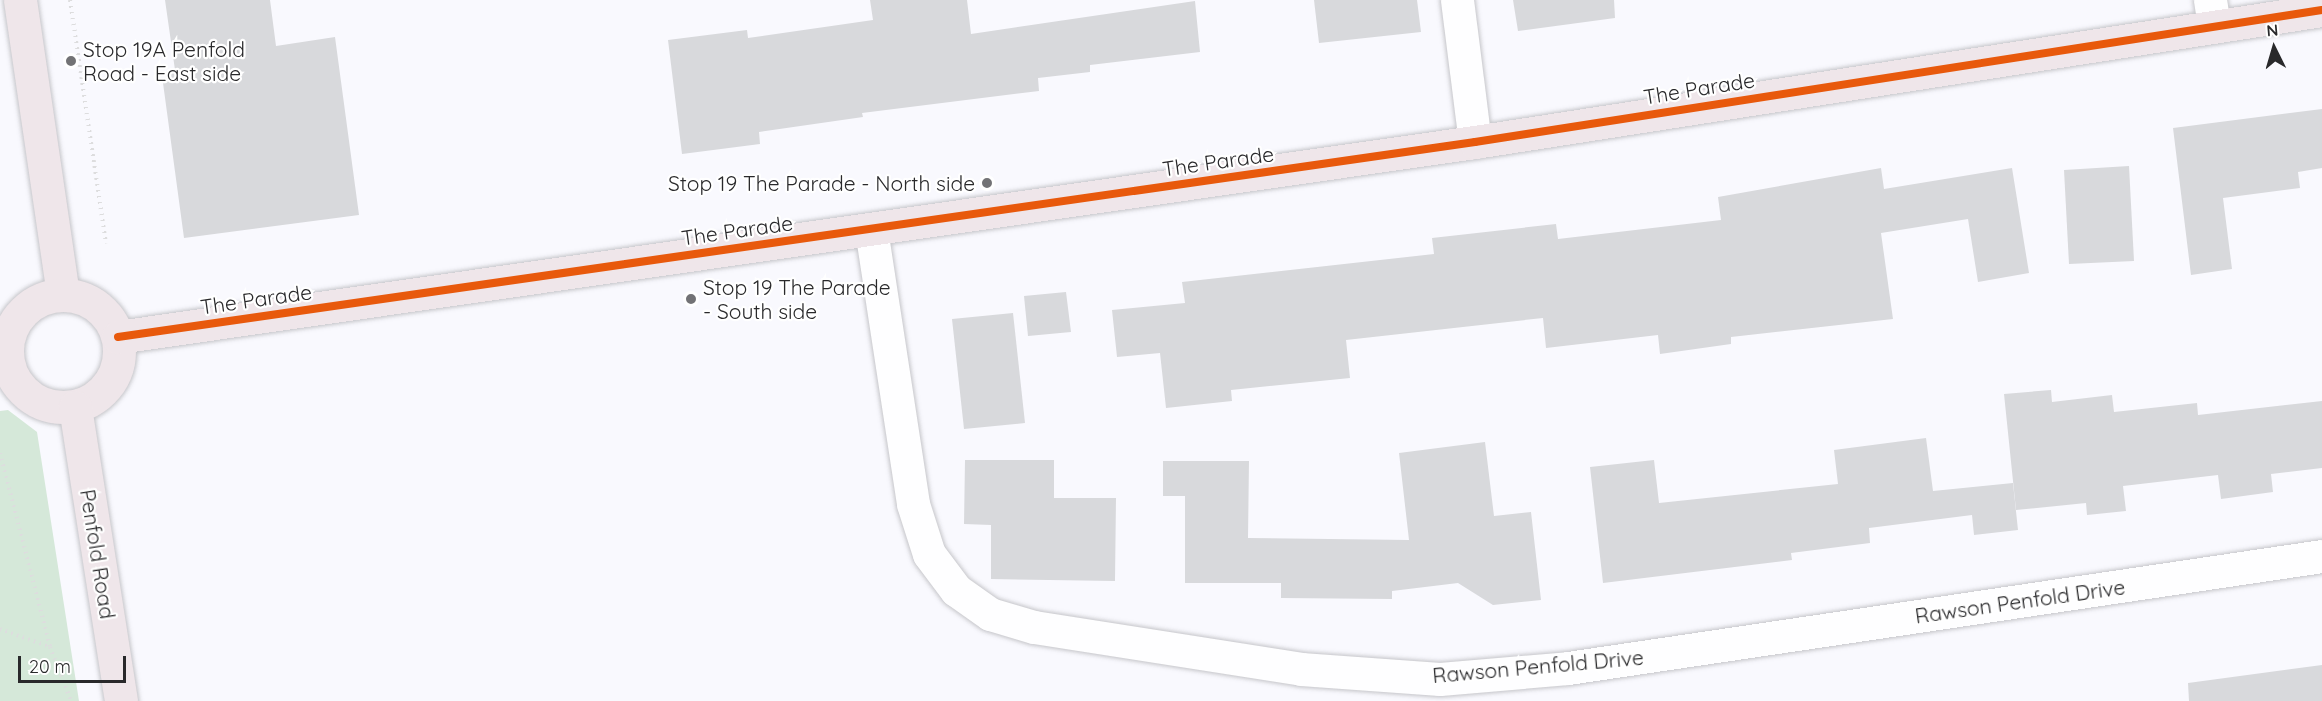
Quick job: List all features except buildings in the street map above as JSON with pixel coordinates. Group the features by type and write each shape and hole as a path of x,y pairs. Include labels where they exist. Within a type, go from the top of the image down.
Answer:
{"main road":[{"path":"20,0 63,294"},
{"name":"The Parade","path":"118,337 1474,142 2212,13 2322,10"},
{"path":"63,294 98,306 118,337 116,373 106,388 75,407 45,404 10,387 6,354 8,319 45,297 63,294"},
{"name":"Penfold Road","path":"75,407 122,701"}],"street":[{"path":"1458,0 1474,142"},
{"name":"Rawson Penfold Drive","path":"871,229 913,504 929,554 956,590 990,614 1034,627 1302,669 1440,678 1568,668 2322,556"}],"path":[{"path":"70,0 106,243"},
{"path":"0,453 50,647 71,701"},
{"path":"0,629 50,647"}],"green space":[{"path":"8,410 37,432 79,701 0,701 0,411"}],"cycle path":[{"path":"118,337 1475,142 2322,10"}],"place":[{"name":"Stop 19A Penfold Road - East side","path":"71,61"},
{"name":"Stop 19 The Parade - North side","path":"987,183"},
{"name":"Stop 19 The Parade - South side","path":"691,299"}]}
